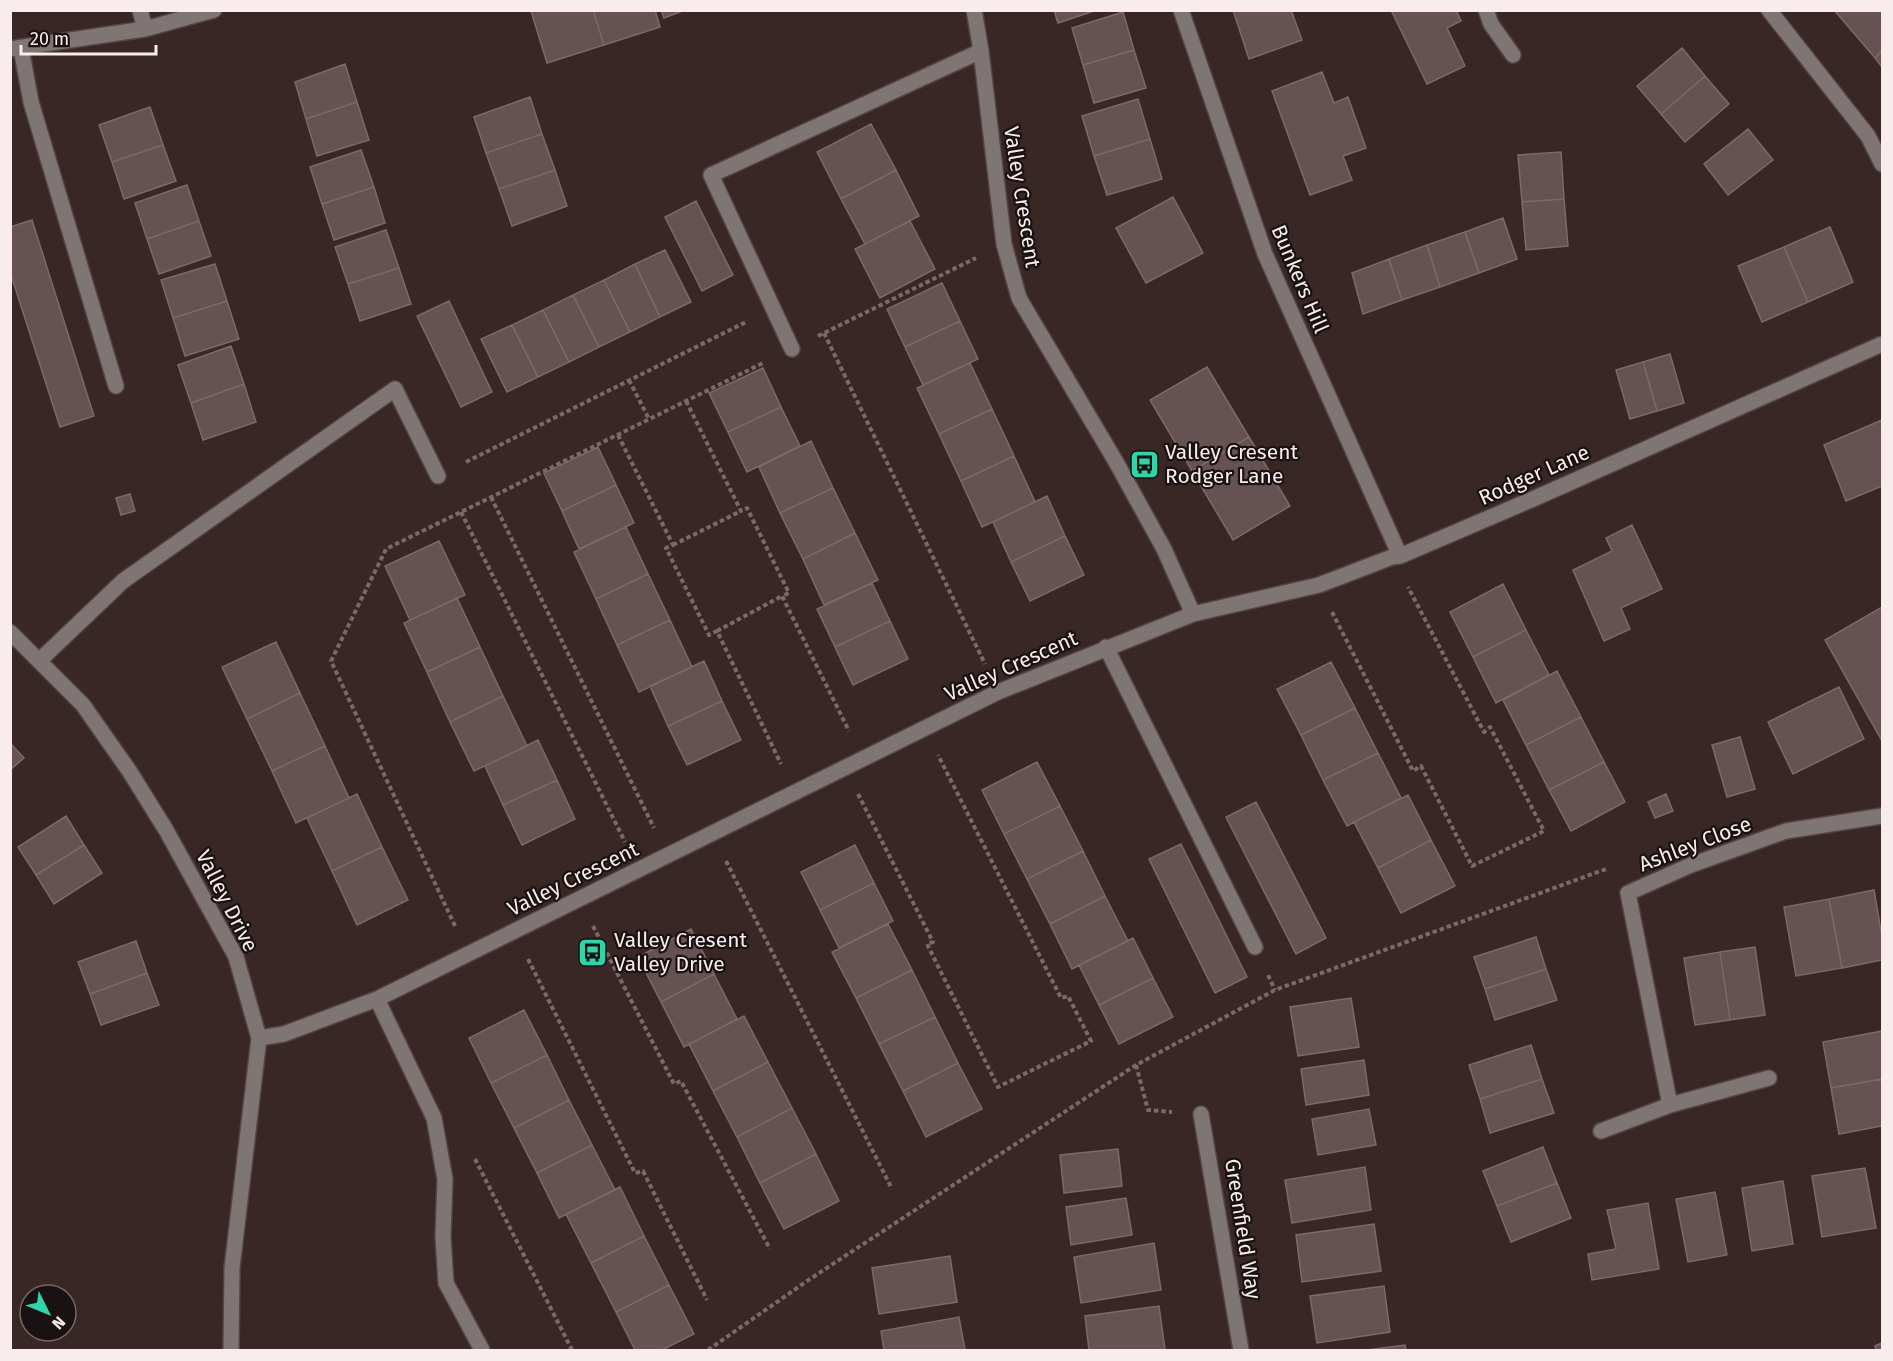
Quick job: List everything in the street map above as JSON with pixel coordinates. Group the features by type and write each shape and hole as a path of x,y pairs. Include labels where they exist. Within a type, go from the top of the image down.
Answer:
{"street":[{"path":"140,10 144,29"},
{"path":"116,386 16,49 144,29 214,10"},
{"name":"Valley Crescent","path":"259,1038 284,1034 377,999 998,692 1192,614 1164,549 1116,462 1019,298 1004,244 974,10"},
{"name":"Bunkers Hill","path":"1181,10 1265,254 1396,556"},
{"path":"1486,10 1491,24 1513,55"},
{"path":"1769,10 1868,136 1882,164"},
{"path":"792,349 711,174 981,51"},
{"name":"Rodger Lane","path":"1192,614 1318,585 1396,556 1544,494 1882,344"},
{"path":"39,660 123,581 395,389 438,476"},
{"name":"Valley Drive","path":"10,632 83,705 130,772 166,830 236,957 259,1038 232,1268 231,1350"},
{"path":"1106,647 1255,947"},
{"name":"Ashley Close","path":"1670,1105 1628,893 1691,866 1786,831 1882,816"},
{"path":"377,999 434,1118 445,1179 442,1237 446,1283 482,1350"},
{"path":"1601,1131 1670,1105 1769,1078"},
{"name":"Greenfield Way","path":"1202,1114 1241,1350"}],"path":[{"path":"468,954 331,662 386,549 1004,244"},
{"path":"438,476 773,308"},
{"path":"824,333 998,692"},
{"path":"629,380 649,419"},
{"path":"686,401 741,511"},
{"path":"618,435 673,544"},
{"path":"491,497 668,855"},
{"path":"747,507 789,593 709,635 666,548 673,544 747,507"},
{"path":"461,512 638,870"},
{"path":"1318,585 1413,771 1421,766 1472,866 1544,831 1490,727 1484,732 1396,556"},
{"path":"782,596 863,758"},
{"path":"717,631 795,792"},
{"path":"844,768 933,942 927,944 998,1087 1092,1041 1068,996 1061,998 924,728"},
{"path":"712,834 892,1189"},
{"path":"708,1350 810,1279 1136,1065 1275,990 1613,866"},
{"path":"579,899 674,1084 681,1081 770,1249"},
{"path":"514,931 635,1173 643,1171 707,1300"},
{"path":"1136,1065 1148,1110 1202,1114"},
{"path":"471,1150 572,1350"}],"building":[{"path":"593,10 655,10 660,27 604,45"},
{"path":"593,10 604,45 547,63 531,11"},
{"path":"661,10 685,10 664,18"},
{"path":"1054,10 1097,10 1058,23"},
{"path":"1233,10 1291,10 1302,40 1249,59"},
{"path":"1391,10 1456,10 1461,21 1447,28 1465,66 1427,84"},
{"path":"1834,10 1882,10 1882,51 1875,58"},
{"path":"1123,12 1134,50 1083,65 1072,28"},
{"path":"1682,48 1705,76 1661,114 1637,86"},
{"path":"1134,50 1146,88 1094,103 1083,65"},
{"path":"1882,51 1882,67 1875,58"},
{"path":"345,64 357,102 306,119 295,82"},
{"path":"1322,72 1334,103 1348,97 1366,148 1343,156 1352,180 1310,195 1272,91"},
{"path":"1705,76 1729,104 1685,142 1661,114"},
{"path":"530,97 542,134 486,153 474,117"},
{"path":"1138,99 1150,139 1094,156 1082,116"},
{"path":"357,102 369,140 317,156 306,119"},
{"path":"150,107 163,145 112,162 99,125"},
{"path":"871,124 896,170 841,199 817,152"},
{"path":"1748,129 1773,160 1728,195 1704,164"},
{"path":"542,134 555,170 499,189 486,153"},
{"path":"1150,139 1162,179 1107,195 1094,156"},
{"path":"163,145 176,181 124,199 112,162"},
{"path":"361,150 374,187 322,204 310,167"},
{"path":"1561,152 1564,199 1522,202 1518,155"},
{"path":"555,170 567,206 512,226 499,189"},
{"path":"896,170 919,216 865,244 841,199"},
{"path":"187,185 199,221 147,239 135,203"},
{"path":"374,187 385,223 334,240 322,204"},
{"path":"1173,197 1203,253 1146,283 1116,228"},
{"path":"1564,199 1568,246 1526,250 1522,202"},
{"path":"696,201 733,275 702,291 665,217"},
{"path":"1503,218 1517,259 1479,273 1465,232"},
{"path":"32,220 94,416 60,427 10,272 10,227"},
{"path":"199,221 211,256 159,274 147,239"},
{"path":"910,221 935,269 880,298 855,249"},
{"path":"1830,227 1853,282 1808,302 1784,247"},
{"path":"386,230 399,268 348,284 335,247"},
{"path":"1465,232 1479,273 1440,287 1427,245"},
{"path":"1427,245 1440,287 1402,300 1389,259"},
{"path":"1784,247 1808,302 1762,322 1738,266"},
{"path":"665,250 691,302 660,317 635,264"},
{"path":"1389,259 1402,300 1363,314 1352,273"},
{"path":"215,264 227,301 173,318 161,280"},
{"path":"635,264 660,317 630,332 604,280"},
{"path":"399,268 411,304 360,321 348,284"},
{"path":"604,280 630,332 599,347 573,295"},
{"path":"942,283 960,321 905,347 887,309"},
{"path":"573,295 599,347 569,362 543,310"},
{"path":"227,301 239,339 185,356 173,318"},
{"path":"449,301 492,392 461,407 417,316"},
{"path":"543,310 569,362 538,377 512,325"},
{"path":"960,321 978,359 923,385 905,347"},
{"path":"512,325 538,377 507,392 481,339"},
{"path":"231,346 244,384 191,403 178,365"},
{"path":"1670,354 1684,403 1657,411 1643,362"},
{"path":"1643,362 1657,411 1630,419 1616,370"},
{"path":"970,363 992,409 939,434 917,388"},
{"path":"1207,367 1249,437 1192,471 1150,400"},
{"path":"763,368 781,407 728,432 709,393"},
{"path":"244,384 256,422 203,440 191,403"},
{"path":"781,407 800,446 747,472 728,432"},
{"path":"992,409 1014,456 961,481 939,434"},
{"path":"1882,420 1882,486 1846,501 1824,445"},
{"path":"1249,437 1290,506 1233,540 1192,471"},
{"path":"811,441 833,488 780,513 759,467"},
{"path":"598,447 616,485 562,511 544,473"},
{"path":"1014,456 1035,502 982,527 961,481"},
{"path":"616,485 634,523 579,549 562,511"},
{"path":"833,488 855,533 803,559 780,513"},
{"path":"130,494 135,511 121,515 116,498"},
{"path":"1047,496 1065,536 1011,562 993,522"},
{"path":"1632,525 1662,589 1621,608 1630,629 1604,641 1573,570 1612,551 1606,538"},
{"path":"626,527 648,574 596,599 574,552"},
{"path":"855,533 878,580 824,605 803,559"},
{"path":"1065,536 1084,575 1030,601 1011,562"},
{"path":"439,541 465,595 410,620 385,566"},
{"path":"648,574 670,620 617,645 596,599"},
{"path":"872,583 890,621 835,647 817,609"},
{"path":"1503,584 1526,630 1473,657 1450,612"},
{"path":"457,598 480,647 427,672 404,623"},
{"path":"1882,607 1882,741 1825,640"},
{"path":"670,620 692,667 639,692 617,645"},
{"path":"890,621 908,659 853,685 835,647"},
{"path":"1526,630 1549,675 1496,703 1473,657"},
{"path":"276,642 300,693 247,719 222,667"},
{"path":"480,647 503,696 450,722 427,672"},
{"path":"704,661 722,701 668,726 650,686"},
{"path":"1331,662 1355,708 1301,735 1277,689"},
{"path":"1557,671 1581,717 1526,745 1503,700"},
{"path":"1839,687 1864,739 1793,774 1768,722"},
{"path":"300,693 325,746 272,771 247,719"},
{"path":"503,696 527,746 474,771 450,722"},
{"path":"722,701 741,740 687,765 668,726"},
{"path":"1355,708 1378,753 1323,780 1301,735"},
{"path":"1581,717 1604,762 1549,790 1526,745"},
{"path":"1740,737 1755,789 1727,797 1712,745"},
{"path":"538,740 557,780 503,805 485,766"},
{"path":"10,743 24,758 10,770"},
{"path":"325,746 349,798 296,823 272,771"},
{"path":"1378,753 1401,798 1347,826 1323,780"},
{"path":"1037,762 1060,806 1004,834 982,790"},
{"path":"1604,762 1625,802 1571,831 1549,790"},
{"path":"557,780 575,819 522,845 503,805"},
{"path":"357,794 382,847 332,871 307,818"},
{"path":"1666,794 1673,811 1655,818 1648,802"},
{"path":"1408,795 1431,840 1378,868 1354,822"},
{"path":"1256,802 1326,938 1296,954 1226,817"},
{"path":"1060,806 1083,851 1027,879 1004,834"},
{"path":"66,816 84,845 36,875 18,847"},
{"path":"1431,840 1455,886 1401,913 1378,868"},
{"path":"1181,844 1247,977 1215,993 1149,859"},
{"path":"84,845 102,873 54,904 36,875"},
{"path":"855,845 874,883 820,910 801,872"},
{"path":"382,847 408,900 357,925 332,871"},
{"path":"1083,851 1105,896 1050,924 1027,879"},
{"path":"874,883 893,921 839,948 820,910"},
{"path":"1874,890 1882,937 1882,960 1842,968 1829,899"},
{"path":"1105,896 1128,941 1072,969 1050,924"},
{"path":"1829,899 1842,968 1796,976 1784,907"},
{"path":"888,924 912,970 856,998 832,952"},
{"path":"691,929 714,974 661,1002 638,957"},
{"path":"1536,937 1546,969 1485,989 1474,957"},
{"path":"1133,938 1153,978 1099,1005 1079,965"},
{"path":"136,941 147,973 90,994 78,962"},
{"path":"1755,947 1765,1015 1730,1020 1720,952"},
{"path":"1720,952 1730,1020 1695,1025 1684,958"},
{"path":"1546,969 1557,1000 1495,1020 1485,989"},
{"path":"912,970 935,1017 879,1044 856,998"},
{"path":"147,973 159,1005 101,1025 90,994"},
{"path":"714,974 737,1019 684,1047 661,1002"},
{"path":"1153,978 1173,1017 1119,1044 1099,1005"},
{"path":"1351,998 1359,1047 1298,1056 1290,1007"},
{"path":"524,1010 547,1055 491,1083 469,1038"},
{"path":"744,1016 768,1062 713,1091 689,1044"},
{"path":"935,1017 958,1063 903,1091 879,1044"},
{"path":"1882,1031 1882,1079 1831,1088 1823,1042"},
{"path":"1531,1045 1542,1079 1480,1099 1469,1065"},
{"path":"547,1055 569,1100 514,1128 491,1083"},
{"path":"1364,1060 1369,1095 1306,1105 1301,1069"},
{"path":"768,1062 792,1108 737,1137 713,1091"},
{"path":"958,1063 982,1109 926,1137 903,1091"},
{"path":"1542,1079 1554,1113 1490,1133 1480,1099"},
{"path":"1882,1079 1882,1126 1839,1134 1831,1088"},
{"path":"569,1100 592,1145 537,1173 514,1128"},
{"path":"792,1108 816,1154 760,1183 737,1137"},
{"path":"1369,1109 1376,1145 1318,1155 1312,1119"},
{"path":"592,1145 615,1190 559,1218 537,1173"},
{"path":"1543,1147 1557,1183 1497,1206 1483,1171"},
{"path":"1118,1149 1122,1186 1064,1193 1060,1155"},
{"path":"816,1154 839,1201 784,1229 760,1183"},
{"path":"1365,1167 1371,1210 1292,1223 1285,1180"},
{"path":"1865,1168 1876,1228 1822,1237 1812,1176"},
{"path":"1783,1181 1793,1244 1752,1251 1742,1188"},
{"path":"1557,1183 1571,1218 1511,1242 1497,1206"},
{"path":"620,1187 644,1236 591,1263 566,1214"},
{"path":"1715,1192 1727,1255 1688,1262 1676,1199"},
{"path":"1126,1198 1132,1235 1071,1245 1066,1207"},
{"path":"1648,1203 1659,1269 1592,1280 1588,1254 1616,1249 1607,1210"},
{"path":"1374,1224 1381,1271 1302,1282 1296,1235"},
{"path":"644,1236 669,1285 616,1312 591,1263"},
{"path":"1154,1243 1161,1290 1081,1303 1074,1257"},
{"path":"950,1256 957,1302 879,1314 872,1268"},
{"path":"669,1285 694,1334 662,1350 635,1350 616,1312"},
{"path":"1384,1286 1390,1332 1317,1343 1310,1296"},
{"path":"1159,1306 1165,1350 1089,1350 1085,1316"},
{"path":"959,1317 965,1350 884,1350 881,1331"},
{"path":"1882,1343 1882,1350 1876,1350 1875,1346"},
{"path":"1405,1345 1406,1350 1367,1350"}],"place":[{"name":"Valley Cresent Rodger Lane","path":"1144,464"},
{"name":"Valley Cresent Valley Drive","path":"593,952"}]}
